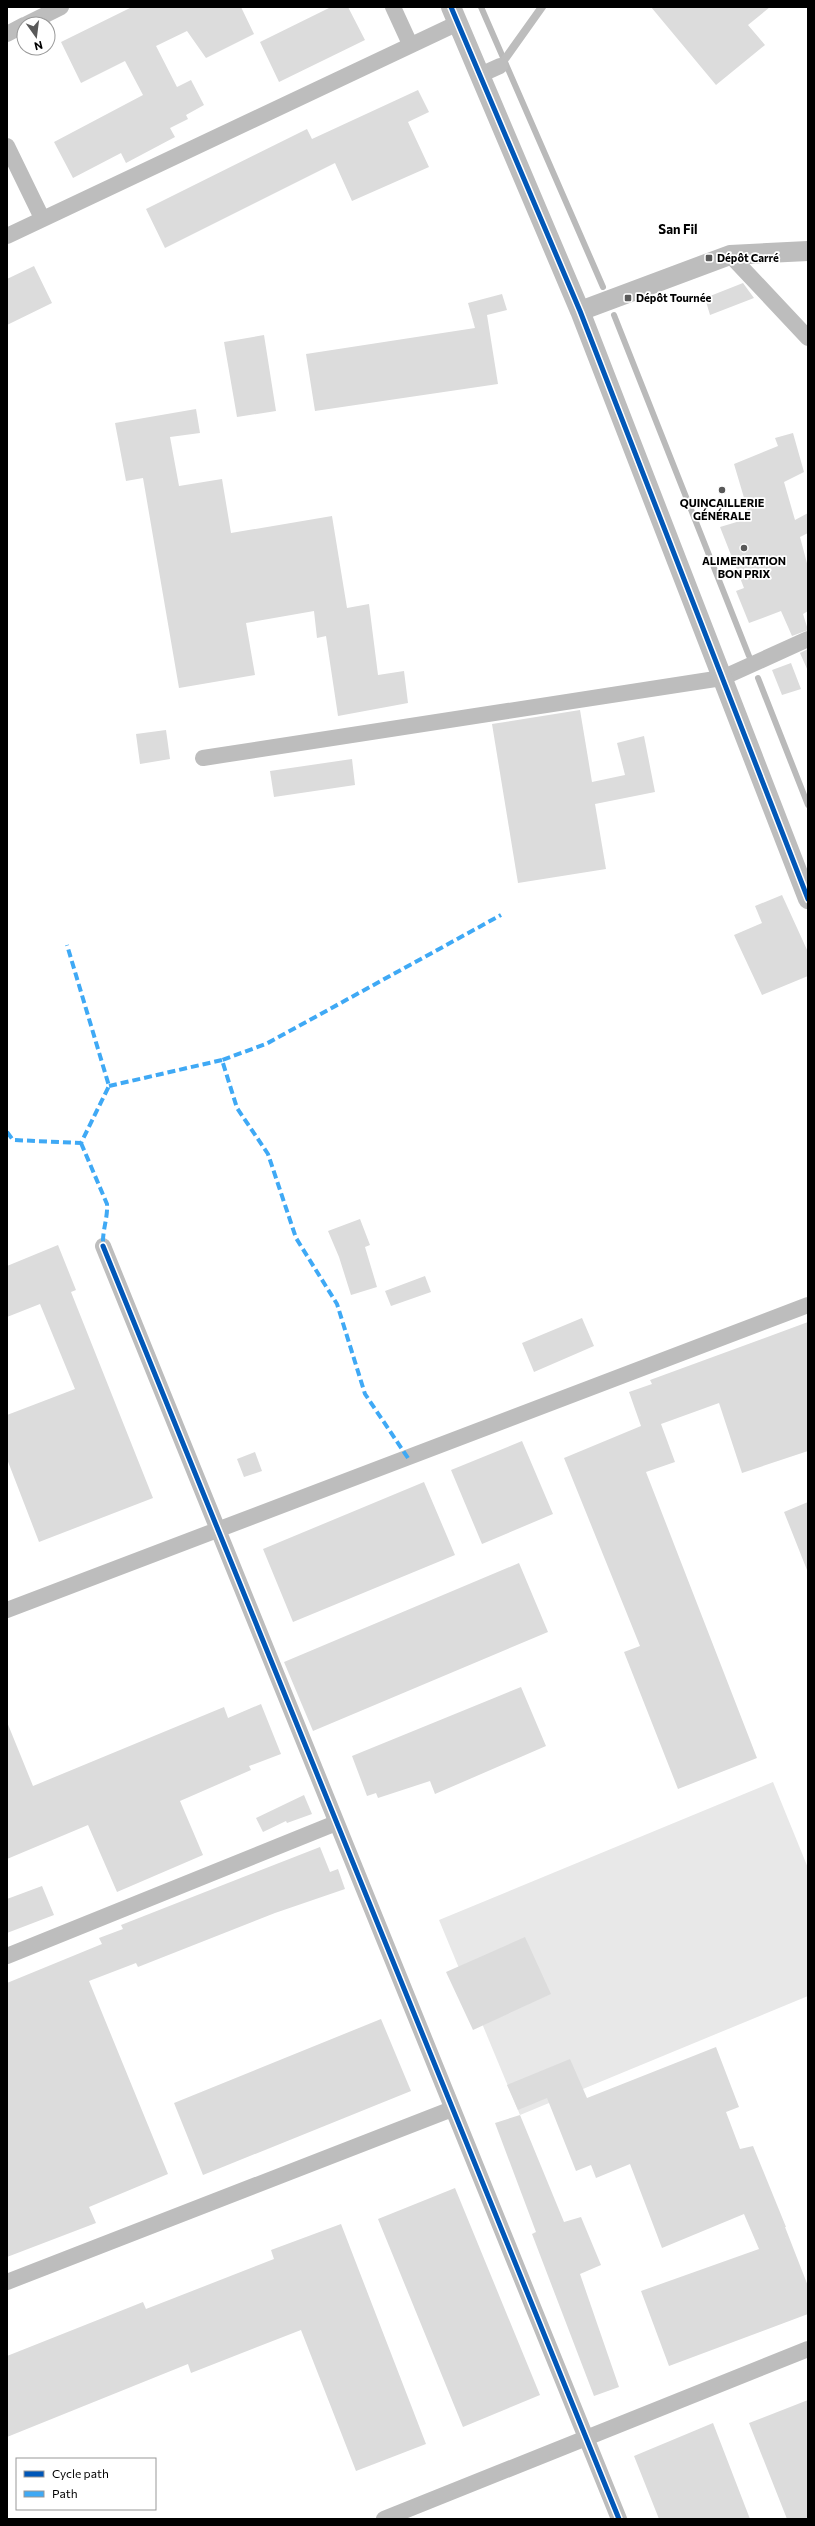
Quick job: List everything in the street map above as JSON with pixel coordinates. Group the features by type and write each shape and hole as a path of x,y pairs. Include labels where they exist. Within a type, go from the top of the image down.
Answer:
{"street":[{"path":"43,16 61,7"},
{"path":"393,7 410,44"},
{"path":"7,236 410,44 454,15 580,311 808,899"},
{"path":"7,34 16,29"},
{"path":"480,75 500,66"},
{"path":"7,146 42,218"},
{"path":"580,311 730,255 808,251"},
{"path":"730,255 808,338"},
{"path":"203,758 722,678 808,639"},
{"path":"102,1246 619,2519"},
{"path":"7,1610 808,1305"},
{"path":"7,1956 336,1823"},
{"path":"7,2282 452,2109"},
{"path":"384,2519 808,2349"}],"lane":[{"path":"500,66 542,7"}],"shaded area":[{"path":"773,1782 808,1868 808,1996 520,2115 439,1920"}],"building":[{"path":"132,7 241,7 254,34 206,58 187,31 156,46 177,87 191,80 204,105 186,115 188,119 170,128 175,137 126,163 121,153 73,178 54,142 143,95 125,61 81,83 61,42"},
{"path":"331,7 348,7 365,40 279,82 260,42"},
{"path":"651,7 770,7 748,25 765,45 716,85"},
{"path":"418,90 429,112 408,122 429,167 352,201 335,163 165,248 146,209 307,129 312,139"},
{"path":"34,266 52,303 7,325 7,279"},
{"path":"743,283 754,298 710,315 705,298"},
{"path":"502,294 507,310 487,315 498,384 315,411 306,354 475,328 468,303"},
{"path":"264,335 276,411 237,417 224,342"},
{"path":"196,409 200,433 170,437 179,486 222,479 231,533 332,516 347,608 369,604 378,675 404,671 408,703 338,716 326,636 317,638 314,611 246,623 255,675 179,688 143,478 126,481 115,423"},
{"path":"793,433 804,472 784,482 795,520 808,513 808,533 800,537 808,567 808,611 803,614 808,630 792,636 781,611 749,623 736,591 744,588 720,527 750,518 734,464 778,446 775,438"},
{"path":"808,649 808,671 800,653"},
{"path":"791,663 801,689 782,695 772,670"},
{"path":"580,710 592,782 625,775 617,743 644,736 655,792 595,804 606,869 518,883 492,724"},
{"path":"166,730 170,759 140,764 136,734"},
{"path":"352,759 355,785 274,797 270,771"},
{"path":"782,895 808,952 808,976 762,995 734,935 762,923 755,906"},
{"path":"360,1219 370,1245 365,1247 377,1287 351,1295 339,1257 328,1231"},
{"path":"58,1245 76,1290 71,1292 153,1498 39,1542 7,1459 7,1415 75,1389 40,1304 7,1317 7,1266"},
{"path":"425,1276 431,1292 391,1306 385,1291"},
{"path":"582,1318 594,1346 534,1372 522,1343"},
{"path":"808,1322 808,1451 742,1473 719,1403 661,1424 675,1462 646,1472 757,1758 678,1789 624,1652 640,1646 564,1458 641,1426 629,1392 652,1384 650,1380"},
{"path":"522,1441 553,1514 482,1544 451,1470"},
{"path":"255,1452 262,1471 244,1477 237,1459"},
{"path":"424,1482 455,1555 293,1622 263,1549"},
{"path":"808,1502 808,1570 807,1570 784,1512"},
{"path":"519,1563 548,1632 313,1731 284,1662"},
{"path":"521,1687 546,1746 435,1794 430,1781 378,1798 376,1793 367,1796 352,1756"},
{"path":"261,1704 281,1754 249,1766 251,1770 180,1801 203,1855 117,1892 88,1825 7,1859 7,1722 33,1786 224,1707 228,1718"},
{"path":"304,1795 312,1814 287,1823 286,1821 263,1832 256,1818"},
{"path":"320,1847 330,1872 338,1869 345,1889 275,1913 138,1967 136,1963 89,1981 168,2174 89,2207 96,2223 7,2257 7,1983 102,1944 99,1938 123,1929 121,1925"},
{"path":"42,1886 54,1915 7,1933 7,1899"},
{"path":"525,1937 551,1994 473,2030 446,1972"},
{"path":"381,2019 411,2091 203,2175 174,2103"},
{"path":"716,2047 739,2107 726,2112 740,2149 753,2146 786,2227 808,2286 808,2314 669,2366 641,2291 759,2249 744,2214 662,2248 630,2164 596,2178 591,2165 576,2171 547,2098 518,2110 507,2085 570,2059 587,2098"},
{"path":"520,2115 564,2222 581,2217 601,2265 580,2274 619,2387 594,2396 532,2234 536,2232 495,2123"},
{"path":"455,2188 540,2395 463,2427 378,2219"},
{"path":"341,2224 426,2444 356,2471 301,2330 191,2373 188,2364 7,2437 7,2356 143,2302 146,2309 274,2259 271,2250"},
{"path":"808,2400 808,2519 787,2519 749,2423"},
{"path":"713,2423 750,2519 659,2519 634,2456"}],"waterway":[{"path":"481,7 603,287"},
{"path":"614,315 749,656"},
{"path":"758,678 808,805"}],"marked path":[{"path":"408,1458 365,1394 337,1304 296,1238 268,1154 237,1108 222,1060 266,1044 501,915"},
{"path":"7,1132 13,1140 81,1143 109,1086 67,945"},
{"path":"109,1086 222,1060"},
{"path":"81,1143 107,1204 103,1246"}],"cycle path":[{"path":"451,7 580,311 808,899"},
{"path":"103,1246 619,2519"}],"place":[{"name":"Dépôt Carré","path":"709,258"},
{"name":"Dépôt Tournée","path":"628,298"},
{"name":"QUINCAILLERIE GÉNÉRALE","path":"722,490"},
{"name":"ALIMENTATION BON PRIX","path":"744,548"}],"district":[{"name":"San Fil","path":"678,229"}]}
